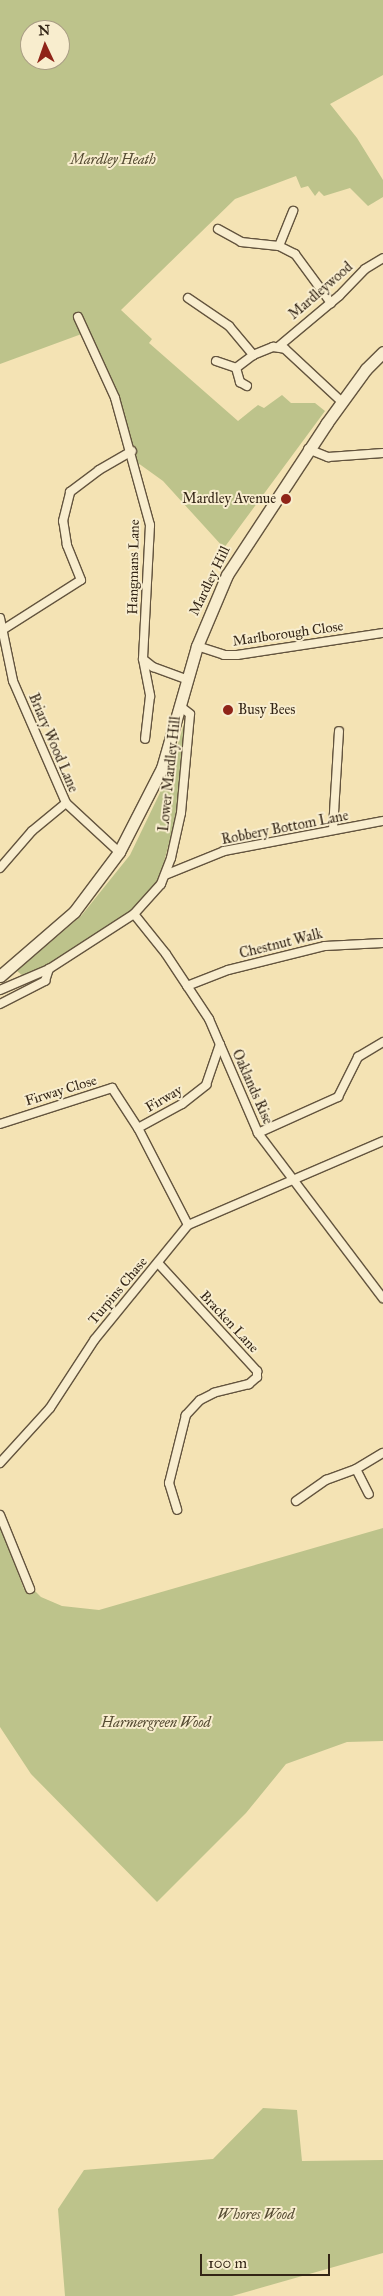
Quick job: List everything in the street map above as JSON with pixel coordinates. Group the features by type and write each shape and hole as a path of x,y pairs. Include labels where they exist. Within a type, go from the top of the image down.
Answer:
{"main road":[{"name":"Mardley Hill","path":"3,974 74,912 119,852 162,768 197,646 227,575 308,449 366,369 383,352"}],"street":[{"path":"279,246 293,211"},
{"path":"218,229 241,242 279,246 302,261 331,303"},
{"name":"Mardleywood","path":"236,368 252,355 278,347 331,303 366,269 383,258"},
{"path":"188,298 230,326 252,355"},
{"name":"Hangmans Lane","path":"78,317 115,398 132,451 150,525 144,659 150,696 145,739"},
{"path":"278,347 285,348 342,402"},
{"path":"216,361 236,368 240,382 247,386"},
{"path":"308,449 328,456 383,453"},
{"path":"4,629 81,580 67,545 63,522 70,492 99,470 132,451"},
{"name":"Briary Wood Lane","path":"0,618 4,629 13,681 66,804 119,852"},
{"name":"Marlborough Close","path":"197,646 224,655 237,655 383,633"},
{"path":"144,659 153,667 188,680"},
{"name":"Lower Mardley Hill","path":"0,990 49,968 134,914 152,897 165,875 181,813 190,714 181,707"},
{"path":"333,829 338,731"},
{"path":"0,868 32,831 66,804"},
{"name":"Robbery Bottom Lane","path":"165,875 224,851 383,821"},
{"name":"Oaklands Rise","path":"134,914 187,986 209,1020 258,1133 383,1298"},
{"name":"Chestnut Walk","path":"187,986 228,970 325,946 383,943"},
{"name":"Lower Mardley Hill","path":"0,1004 45,982 49,968"},
{"path":"3,974 16,982"},
{"path":"258,1133 338,1097 358,1058 383,1042"},
{"name":"Firway","path":"188,1225 138,1128 182,1104 206,1085 220,1044"},
{"name":"Firway Close","path":"0,1124 112,1088 138,1128"},
{"name":"Turpins Chase","path":"0,1463 50,1408 95,1339 188,1225 383,1141"},
{"name":"Bracken Lane","path":"158,1263 257,1371 257,1377 249,1384 214,1393 200,1400 186,1415 169,1483 177,1510"},
{"path":"375,1286 383,1281"},
{"path":"296,1501 326,1480 356,1469 383,1453"},
{"path":"356,1469 369,1494"},
{"path":"0,1515 30,1590"}],"green space":[{"name":"Mardley Heath","path":"0,0 383,0 383,75 330,104 357,138 383,180 383,197 368,206 350,188 324,196 319,191 315,196 308,186 301,188 296,176 235,199 121,310 152,339 149,343 238,421 258,405 264,408 282,395 291,403 315,403 325,411 224,548 163,481 138,463 109,374 87,332 0,364"},
{"path":"185,720 178,809 159,881 131,912 43,970 24,977 17,971 81,916 130,855 169,774"},
{"name":"Harmergreen Wood","path":"0,1526 24,1589 31,1587 41,1597 62,1606 99,1610 383,1528 383,1741 347,1742 286,1764 246,1813 157,1902 31,1774 0,1727"},
{"name":"Whores Wood","path":"263,2108 297,2110 302,2161 383,2160 383,2253 232,2296 65,2296 58,2209 84,2170 213,2159"}],"place":[{"name":"Mardley Avenue","path":"286,499"},
{"name":"Busy Bees","path":"228,710"}]}
